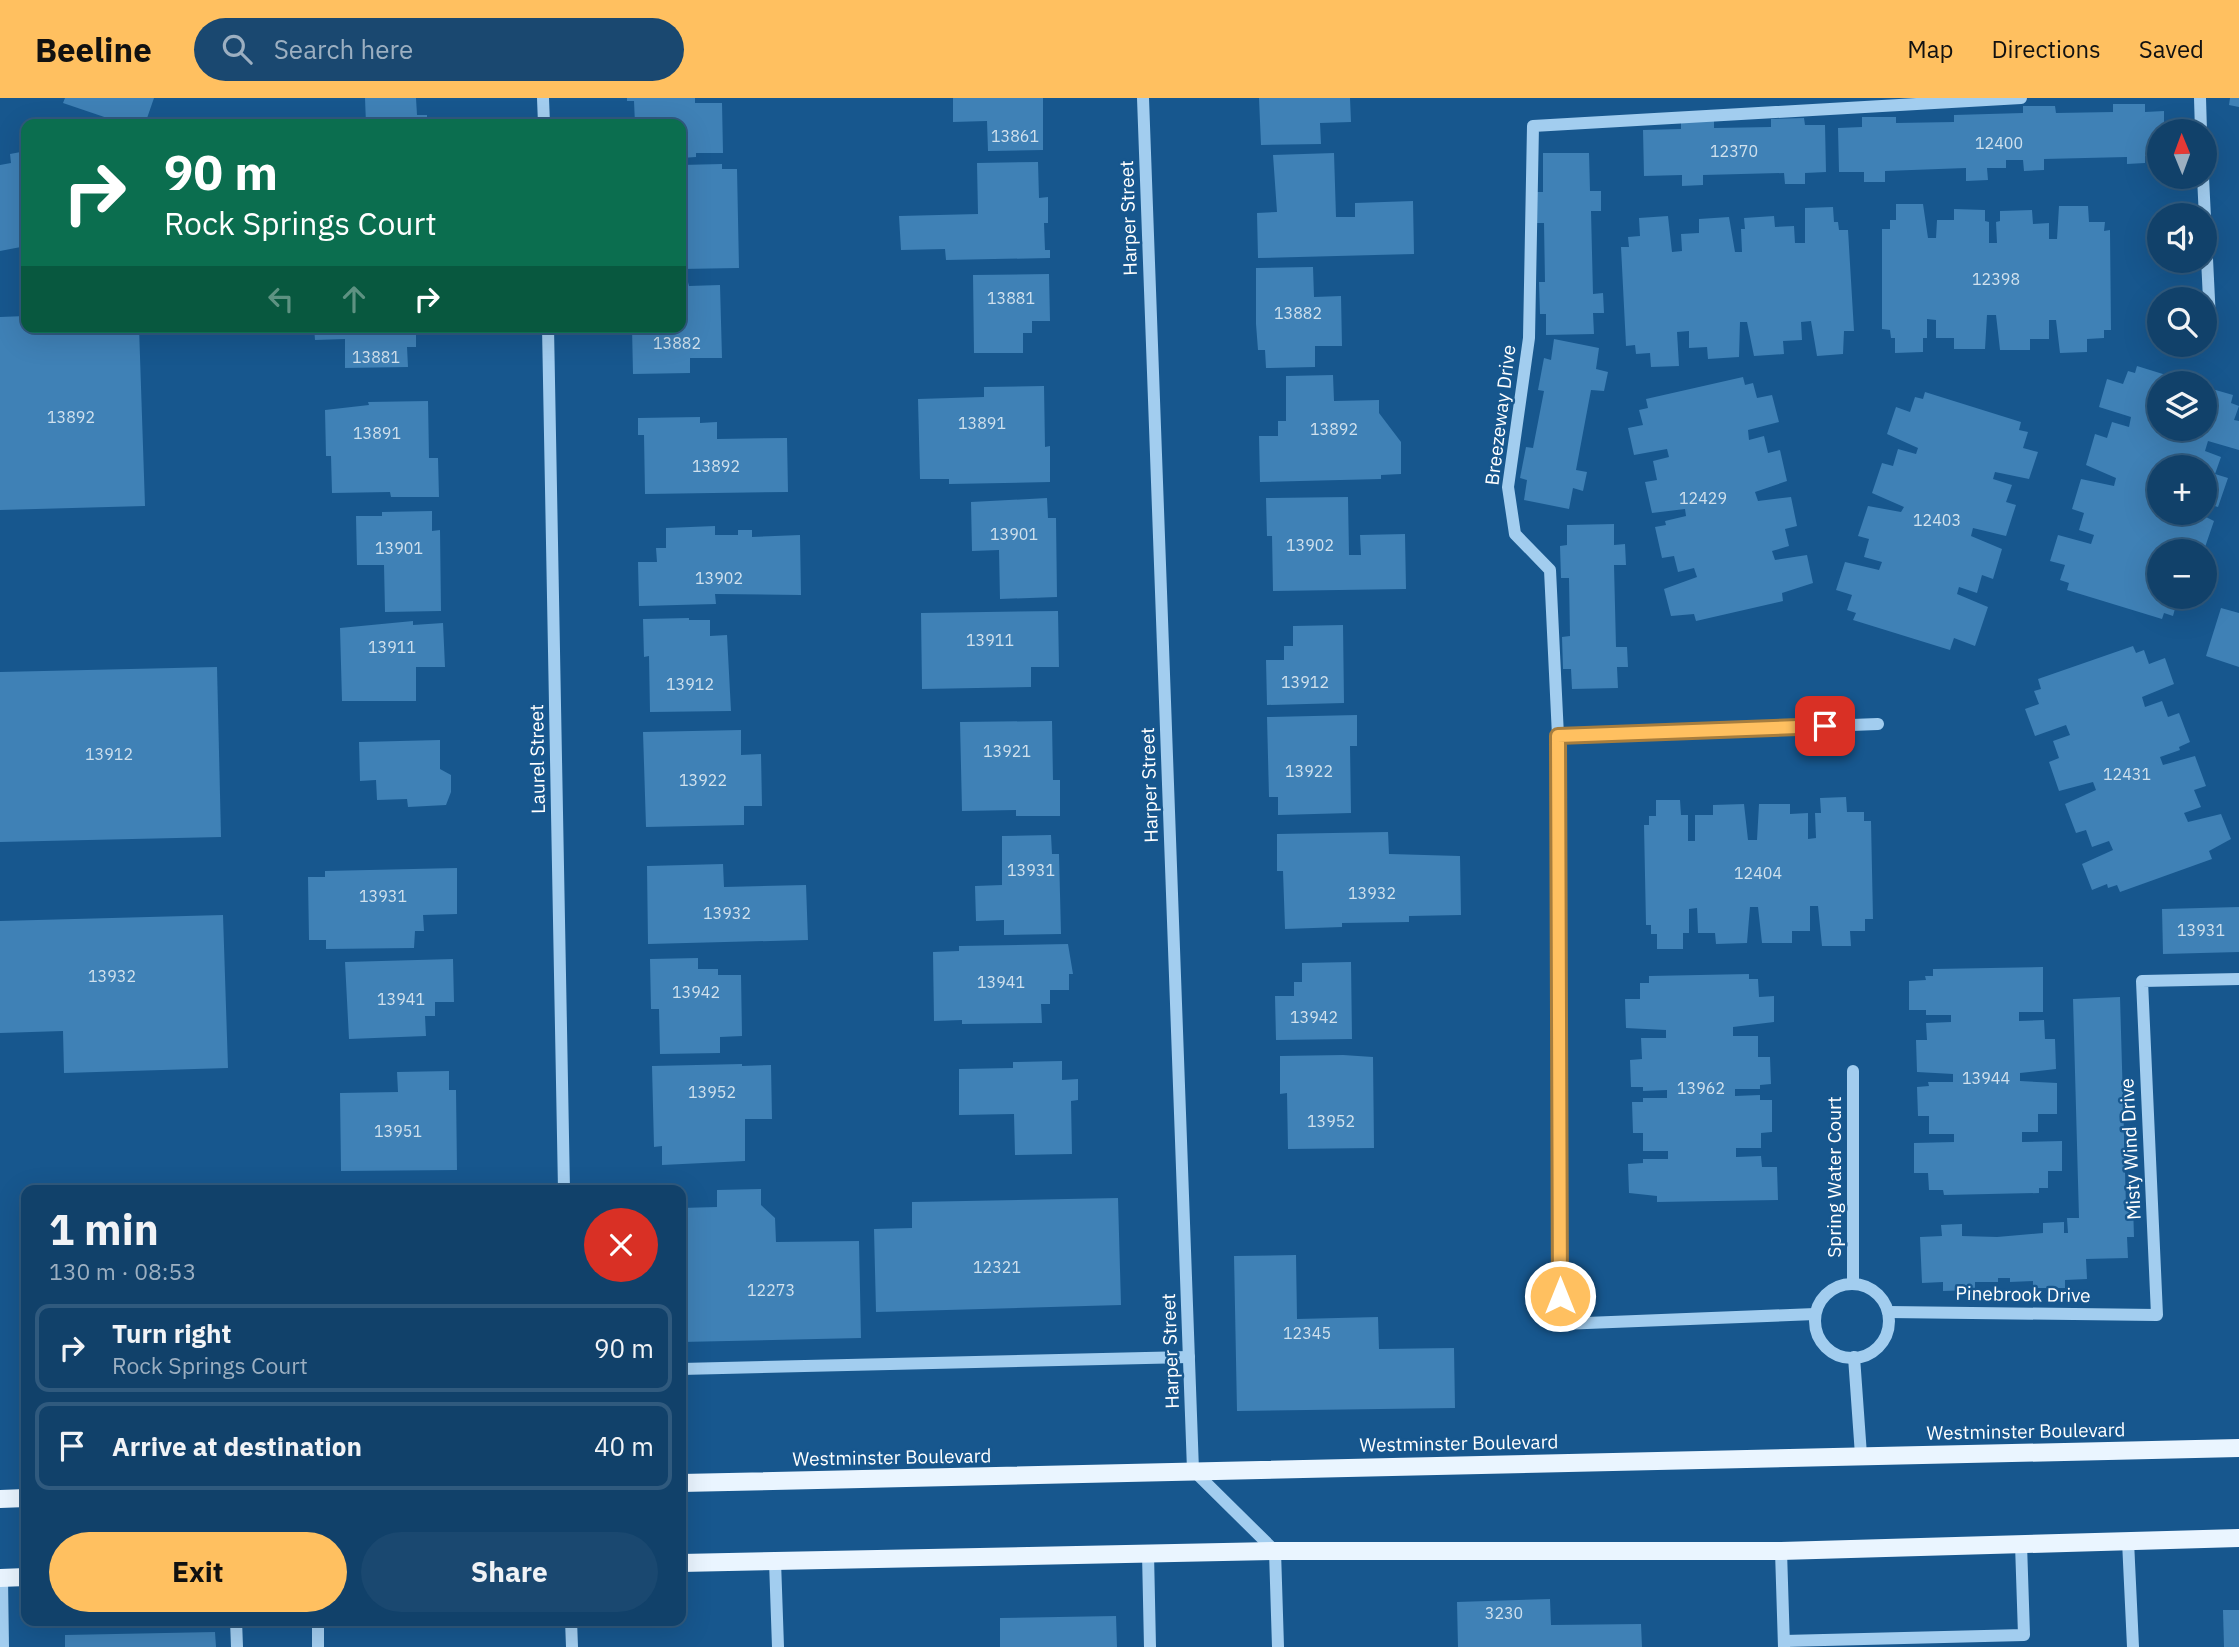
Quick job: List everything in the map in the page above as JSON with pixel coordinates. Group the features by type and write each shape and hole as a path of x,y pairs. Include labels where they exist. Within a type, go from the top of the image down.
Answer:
{"main road":[{"name":"Westminster Boulevard","path":"686,1483 2239,1448"},
{"path":"0,1499 21,1498"},
{"path":"686,1563 1275,1550 1781,1551 2239,1538"},
{"path":"1,1578 21,1577"}],"street":[{"path":"543,98 544,119"},
{"name":"Harper Street","path":"1143,98 1194,1470"},
{"name":"Breezeway Drive","path":"1815,1314 1561,1324 1558,736 1550,570 1515,534 1508,487 1529,338 1533,126 2021,98"},
{"path":"2200,98 2201,119"},
{"path":"2204,189 2208,287"},
{"name":"Laurel Street","path":"548,333 565,1185"},
{"path":"1558,736 1878,724"},
{"name":"Misty Wind Drive","path":"2157,1314 2142,981 2239,979"},
{"name":"Spring Water Court","path":"1853,1071 1853,1284"},
{"path":"1853,1284 1875,1292 1888,1312 1885,1337 1878,1347 1854,1357 1833,1353 1824,1345 1815,1325 1818,1304 1833,1289 1853,1284"},
{"name":"Pinebrook Drive","path":"1888,1312 2157,1314"},
{"path":"686,1369 1189,1357"},
{"path":"1854,1357 1861,1455"},
{"path":"1194,1470 1275,1550 1278,1647"},
{"path":"2127,1541 2133,1647"},
{"path":"1781,1551 1788,1643 1965,1637 2012,1642 2024,1635 2021,1544"},
{"path":"1148,1553 1150,1647"},
{"path":"775,1561 778,1647"},
{"path":"1,1578 3,1647"},
{"path":"236,1626 237,1647"},
{"path":"318,1626 318,1647"},
{"path":"571,1626 572,1647"}],"building":[{"path":"65,98 154,98 147,119 110,119 63,103"},
{"path":"365,98 416,98 417,115 427,115 427,119 366,119"},
{"path":"627,98 695,98 695,103 722,103 723,153 696,153 696,157 686,158 686,119 635,119 634,101 627,101"},
{"path":"953,98 1043,98 1043,150 988,151 987,121 953,122"},
{"path":"1259,98 1350,98 1351,122 1320,123 1321,144 1261,145"},
{"path":"2230,98 2239,98 2239,107 2229,105"},
{"path":"2113,104 2145,104 2145,112 2164,111 2164,119 2147,119 2145,163 2127,164 2127,157 2044,159 2044,170 2024,171 2023,160 2006,160 2006,168 1987,168 1988,180 1966,181 1966,168 1885,171 1885,182 1864,182 1864,172 1839,172 1838,128 1862,127 1862,117 1896,117 1896,123 1954,122 1954,115 2023,113 2023,106 2055,106 2056,113 2113,112"},
{"path":"1804,118 1805,125 1825,125 1826,172 1805,173 1805,184 1785,184 1784,173 1703,175 1703,185 1682,186 1682,175 1644,176 1643,130 1681,129 1681,121 1714,121 1714,128 1771,127 1771,119"},
{"path":"21,152 21,247 0,251 0,165 11,163 10,154"},
{"path":"1334,153 1336,217 1355,217 1355,203 1413,201 1414,254 1258,258 1257,213 1277,212 1273,155"},
{"path":"1543,153 1589,153 1590,191 1601,191 1601,211 1591,211 1593,294 1603,293 1604,313 1593,313 1594,334 1546,335 1546,314 1540,314 1539,282 1545,282 1544,223 1537,223 1536,192 1543,192"},
{"path":"1038,162 1039,198 1048,197 1048,223 1044,223 1045,250 1050,250 1050,258 946,260 945,249 901,250 899,216 978,214 977,163"},
{"path":"722,164 722,169 737,169 739,268 686,269 686,165"},
{"path":"1896,204 1923,204 1928,238 1936,238 1937,220 1954,220 1954,209 1985,210 1985,221 1989,222 1989,243 1997,243 1996,222 2000,221 2000,211 2032,210 2033,224 2049,223 2049,239 2057,239 2059,206 2088,206 2089,222 2105,222 2104,231 2110,230 2111,330 2104,330 2104,338 2087,339 2087,352 2060,353 2056,320 2049,320 2049,339 2030,339 2030,350 2000,350 1996,315 1987,315 1985,349 1954,349 1954,338 1936,338 1936,320 1927,319 1927,338 1923,338 1923,352 1895,353 1895,338 1891,338 1890,330 1882,329 1882,229 1890,229 1890,220 1896,220"},
{"path":"1833,207 1834,222 1838,222 1839,230 1848,230 1854,331 1844,331 1843,354 1817,356 1811,321 1801,322 1802,340 1783,341 1784,354 1754,356 1747,322 1740,322 1739,357 1708,359 1707,347 1689,348 1689,331 1677,332 1679,366 1651,367 1650,353 1636,354 1635,345 1626,346 1621,247 1629,247 1628,237 1640,236 1639,218 1668,216 1672,252 1682,251 1681,234 1699,233 1699,219 1729,217 1735,252 1742,252 1741,229 1745,229 1744,218 1774,216 1775,227 1794,226 1795,243 1805,243 1805,208"},
{"path":"1313,267 1314,297 1341,296 1342,346 1315,346 1315,367 1266,368 1265,350 1258,350 1256,268"},
{"path":"1049,274 1050,321 1032,321 1032,333 1023,333 1023,353 974,353 973,275"},
{"path":"686,282 689,286 720,285 722,358 690,358 690,373 633,374 632,333 686,333"},
{"path":"21,316 21,333 139,333 145,506 0,510 0,317"},
{"path":"314,333 416,333 416,347 407,347 408,367 345,368 345,339 315,340"},
{"path":"1554,339 1599,348 1596,369 1608,372 1604,391 1591,390 1576,470 1587,472 1583,491 1573,488 1569,509 1524,500 1527,480 1520,478 1526,447 1533,448 1544,391 1538,390 1544,358 1551,360"},
{"path":"2137,366 2153,371 2147,371 2147,441 2208,441 2205,451 2216,455 2147,455 2147,525 2213,525 2208,539 2147,539 2147,609 2175,609 2173,616 2164,613 2162,619 2067,590 2069,583 2060,580 2065,565 2050,561 2058,535 2091,544 2094,535 2079,530 2084,513 2072,509 2081,479 2114,486 2116,478 2086,465 2095,434 2107,438 2112,422 2129,427 2131,417 2099,407 2107,379 2123,384 2128,371 2135,373"},
{"path":"1333,375 1334,401 1379,400 1379,413 1401,442 1401,474 1381,475 1381,479 1260,482 1259,436 1278,436 1278,421 1286,421 1286,376"},
{"path":"1743,377 1745,385 1753,383 1757,398 1772,395 1779,422 1748,430 1749,440 1764,436 1768,453 1780,450 1787,481 1755,492 1758,501 1791,497 1797,526 1785,529 1789,546 1772,551 1775,560 1807,555 1813,583 1782,593 1783,601 1696,621 1694,614 1671,616 1664,589 1697,577 1694,568 1678,572 1674,556 1662,558 1655,527 1666,525 1665,521 1686,516 1685,509 1652,513 1645,482 1657,480 1653,461 1669,457 1667,449 1634,455 1628,428 1643,425 1639,410 1648,408 1646,399"},
{"path":"1044,386 1045,447 1050,446 1050,482 949,484 949,479 920,479 918,399 984,397 984,387"},
{"path":"2217,390 2233,395 2231,403 2239,406 2234,420 2239,421 2239,450 2208,441 2217,441"},
{"path":"1925,392 2021,422 2019,430 2028,432 2023,448 2038,452 2029,479 1995,472 1993,479 2012,485 2006,502 2016,505 2006,536 1973,528 1971,536 2002,549 1993,579 1982,575 1977,593 1959,587 1957,594 1988,607 1975,646 1954,638 1950,650 1853,620 1856,613 1847,610 1852,595 1836,590 1845,562 1879,570 1882,562 1864,557 1869,539 1858,536 1868,506 1901,512 1904,507 1872,493 1882,463 1893,466 1898,449 1916,454 1918,448 1887,434 1896,407 1910,412 1915,397 1923,399"},
{"path":"428,401 429,458 438,458 439,497 391,497 390,492 332,493 331,456 326,456 325,410 369,405 368,402"},
{"path":"700,417 700,423 717,422 717,439 787,438 788,492 645,494 644,435 638,435 638,418"},
{"path":"2217,475 2228,478 2217,507"},
{"path":"1348,497 1349,555 1361,555 1360,535 1405,534 1406,589 1273,591 1272,536 1267,536 1266,498"},
{"path":"1047,498 1048,518 1056,518 1057,597 1000,599 999,550 972,551 971,502"},
{"path":"432,511 432,531 440,530 441,611 385,612 384,565 357,565 356,516 382,516 382,512"},
{"path":"1614,524 1614,545 1625,544 1626,565 1614,565 1616,647 1627,647 1628,667 1617,667 1618,688 1572,689 1571,669 1563,669 1562,637 1570,636 1569,578 1561,578 1560,546 1567,545 1567,525"},
{"path":"715,526 715,535 738,535 738,530 752,530 752,537 800,535 801,595 715,594 716,604 639,606 638,562 657,562 656,548 666,548 666,528"},
{"path":"2221,608 2239,613 2239,667 2206,656"},
{"path":"1058,611 1059,667 1031,667 1031,687 922,689 921,613"},
{"path":"643,619 710,620 710,636 727,635 731,711 650,712 649,656 644,657"},
{"path":"413,621 413,625 443,623 445,667 416,667 416,701 342,701 340,628"},
{"path":"1343,625 1344,703 1267,705 1266,660 1284,660 1284,646 1293,646 1293,626"},
{"path":"2133,646 2136,653 2144,650 2149,664 2165,658 2174,684 2142,697 2145,707 2162,701 2168,717 2179,713 2190,742 2179,747 2180,750 2160,757 2163,765 2195,756 2206,786 2194,790 2201,807 2184,813 2188,822 2221,814 2231,839 2209,851 2212,859 2120,892 2117,885 2108,888 2107,884 2092,890 2082,864 2113,850 2109,841 2092,847 2086,830 2076,833 2065,804 2096,790 2093,782 2059,791 2049,762 2059,758 2053,741 2070,735 2066,725 2035,736 2025,709 2039,704 2034,691 2041,689 2038,679"},
{"path":"217,667 221,837 0,842 0,672"},
{"path":"1357,715 1357,746 1350,746 1351,813 1278,815 1278,797 1269,797 1267,717"},
{"path":"1052,721 1053,780 1060,780 1060,816 1016,816 1016,810 962,811 960,722"},
{"path":"741,730 741,755 761,754 762,806 744,806 744,825 646,827 643,732"},
{"path":"440,740 440,769 451,775 451,792 446,805 408,807 407,799 377,800 376,780 360,781 359,742"},
{"path":"1846,797 1847,812 1864,812 1864,821 1871,821 1873,919 1865,919 1865,931 1850,931 1851,946 1822,946 1818,906 1810,906 1810,931 1792,931 1792,943 1762,943 1758,907 1750,907 1747,943 1716,944 1715,933 1698,933 1697,908 1689,909 1689,933 1683,933 1683,949 1657,949 1657,934 1651,934 1651,925 1646,925 1644,825 1649,825 1649,816 1656,816 1656,800 1680,800 1681,815 1688,815 1688,841 1695,841 1695,815 1713,815 1713,805 1744,804 1748,840 1757,840 1759,804 1790,804 1790,814 1808,813 1808,839 1816,838 1815,813 1821,813 1820,798"},
{"path":"1388,832 1389,854 1460,856 1461,915 1409,916 1409,922 1342,923 1342,927 1285,929 1283,871 1277,871 1277,834"},
{"path":"1051,835 1052,854 1059,854 1061,934 1004,935 1004,920 976,921 975,886 1002,885 1002,836"},
{"path":"723,864 724,887 806,885 808,940 648,944 647,866"},
{"path":"457,868 457,914 423,915 424,931 415,931 414,948 326,949 326,940 309,940 308,877 325,877 325,871"},
{"path":"2239,907 2239,952 2163,954 2162,909"},
{"path":"223,915 228,1068 64,1073 63,1031 0,1033 0,921"},
{"path":"1068,944 1073,974 1069,974 1069,990 1050,990 1050,1004 1041,1004 1042,1023 962,1024 962,1020 934,1021 933,952 959,951 959,946"},
{"path":"698,958 698,969 718,969 718,975 741,975 742,1036 720,1037 720,1053 660,1054 659,1009 651,1009 650,959"},
{"path":"453,959 454,1002 435,1002 435,1016 425,1016 426,1036 349,1039 345,962"},
{"path":"1351,962 1352,1039 1276,1040 1275,996 1294,996 1294,982 1302,982 1302,963"},
{"path":"2043,967 2043,1012 2019,1012 2019,1021 2044,1020 2045,1039 2055,1039 2056,1069 2020,1073 2020,1081 2057,1083 2057,1114 2038,1114 2038,1132 2022,1132 2022,1142 2062,1141 2062,1171 2048,1171 2048,1188 2039,1188 2039,1193 1944,1195 1943,1190 1929,1190 1928,1173 1914,1173 1914,1143 1954,1142 1954,1134 1929,1134 1929,1116 1918,1116 1917,1087 1929,1086 1928,1082 1953,1082 1953,1074 1917,1072 1916,1040 1927,1040 1926,1023 1951,1022 1951,1015 1926,1015 1926,1010 1909,1010 1909,981 1926,980 1925,976 1933,976 1933,969"},
{"path":"1749,974 1749,979 1758,979 1759,997 1774,996 1774,1022 1733,1027 1733,1036 1758,1036 1758,1057 1770,1057 1771,1084 1760,1085 1760,1089 1735,1089 1735,1096 1760,1095 1760,1100 1772,1100 1772,1132 1761,1133 1761,1148 1736,1148 1736,1157 1761,1156 1762,1167 1777,1167 1778,1200 1657,1202 1657,1196 1629,1193 1628,1164 1643,1163 1643,1159 1668,1159 1668,1151 1643,1151 1643,1133 1633,1133 1632,1102 1643,1102 1643,1098 1667,1098 1667,1090 1643,1091 1643,1087 1631,1087 1630,1060 1642,1059 1641,1038 1666,1038 1666,1030 1626,1028 1625,999 1640,999 1640,983 1649,983 1649,976"},
{"path":"2120,997 2126,1206 2133,1205 2134,1237 2127,1237 2128,1258 2086,1259 2087,1279 2065,1280 2065,1288 2033,1288 2033,1281 2010,1282 2010,1278 1998,1278 1998,1282 1975,1282 1975,1290 1943,1291 1943,1282 1922,1283 1920,1237 1942,1236 1941,1225 1962,1224 1962,1236 1997,1237 2043,1233 2043,1223 2064,1222 2064,1233 2068,1233 2067,1218 2079,1218 2073,999"},
{"path":"1280,1056 1373,1057 1374,1148 1288,1149 1287,1093 1280,1094"},
{"path":"1062,1061 1062,1080 1078,1079 1078,1100 1071,1101 1072,1154 1015,1155 1014,1114 959,1115 959,1069 1013,1068 1013,1062"},
{"path":"771,1065 772,1119 745,1119 745,1161 662,1165 662,1146 654,1147 652,1066"},
{"path":"449,1071 449,1090 456,1090 457,1170 341,1171 340,1093 398,1092 397,1072"},
{"path":"761,1189 761,1205 775,1218 776,1242 859,1241 861,1338 686,1342 686,1208 717,1207 717,1190"},
{"path":"1118,1198 1121,1305 876,1312 874,1229 912,1228 912,1202"},
{"path":"1296,1255 1297,1319 1378,1317 1379,1349 1454,1348 1455,1408 1237,1411 1234,1256"},
{"path":"1550,1599 1551,1625 1641,1624 1642,1647 1458,1647 1457,1602"},
{"path":"2223,1610 2239,1610 2239,1647 2224,1647"},
{"path":"1116,1616 1117,1647 1000,1647 1000,1618"},
{"path":"215,1632 216,1647 65,1647 65,1635"}],"route":[{"path":"1560,1296 1558,736 1825,726"}]}
